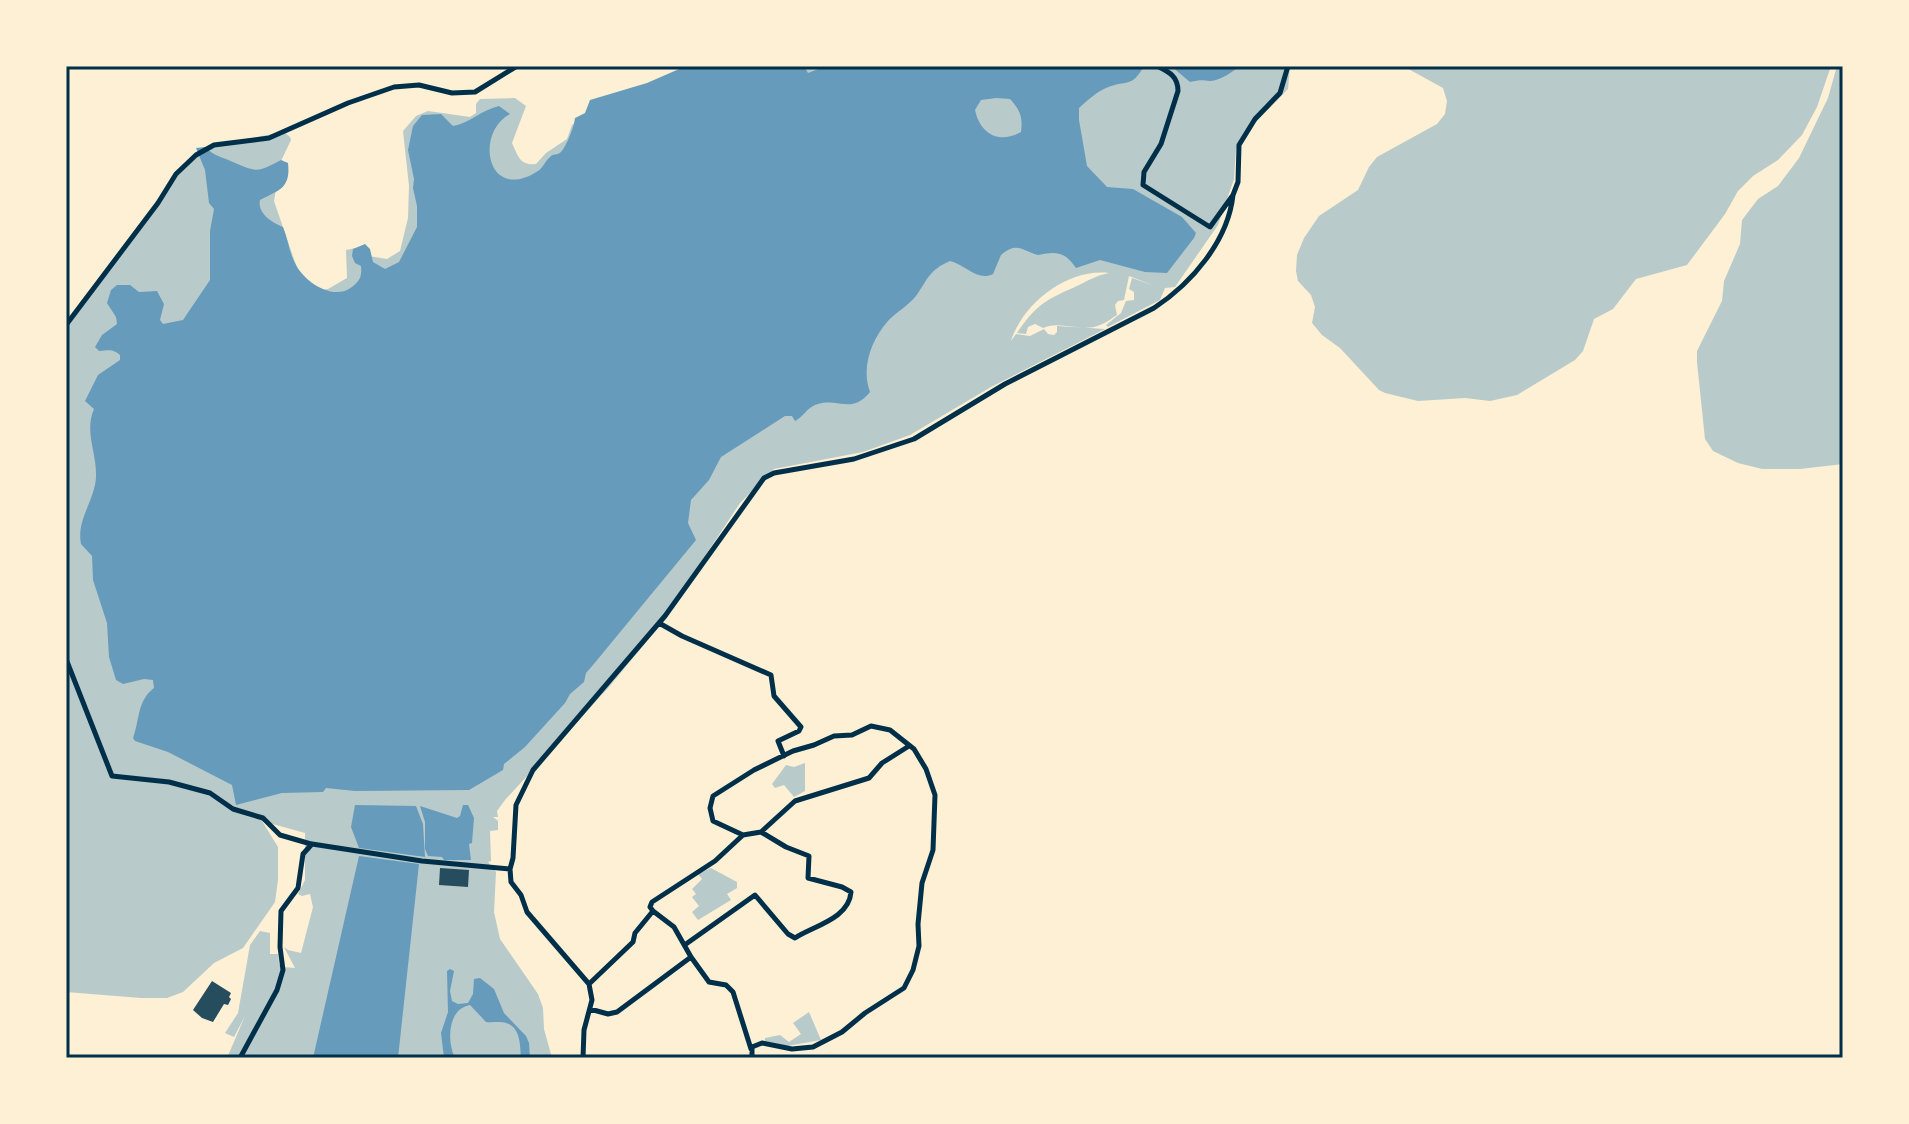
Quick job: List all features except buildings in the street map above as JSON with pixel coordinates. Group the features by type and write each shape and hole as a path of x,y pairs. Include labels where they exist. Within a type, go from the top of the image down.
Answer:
{"street":[{"path":"66,325 158,203 176,174 207,148 269,138 348,103 394,87 419,85 452,93 475,92 517,66"},
{"path":"1157,66 1171,73 1178,91 1161,144 1144,172 1143,185 1210,227 1233,195"},
{"path":"583,1058 584,1030 592,1000 589,984 527,912 521,895 511,882 516,805 533,770 659,623 764,478 774,473 854,459 914,439 1005,384 1154,308 1175,294 1206,258 1229,219 1238,182 1239,145 1255,119 1280,93 1288,66"},
{"path":"659,623 771,675 774,696 801,727 778,741 784,756"},
{"path":"66,659 112,776 177,784 210,793 236,810 263,818 283,837 312,844 413,860 510,869"},
{"path":"743,835 713,821 710,808 712,797 754,770 784,756 831,737 850,735 871,726 890,730 909,746 926,769 936,807 932,854 921,890 919,946 910,978 894,995 842,1032 816,1046 792,1049 759,1044 751,1050"},
{"path":"752,1058 733,992 726,985 711,984 674,927 653,911 650,904 715,861 743,835 761,832 795,801 869,778 882,763 909,746"},
{"path":"686,944 754,895 760,897 770,914 795,938 827,923 850,901 852,894 847,889 808,878 809,856 761,832"},
{"path":"240,1058 277,990 283,970 281,911 298,888 303,854 312,844"},
{"path":"589,984 631,944 635,933 653,911"},
{"path":"590,1009 608,1014 617,1012 691,957"}],"shaded area":[{"path":"689,66 1290,66 1288,89 1247,131 1236,149 1234,179 1218,225 1175,287 1165,288 1160,300 1108,327 1106,325 1121,313 1126,301 1134,300 1134,292 1129,289 1132,278 1155,286 1129,276 1124,300 1115,305 1117,315 1087,328 1105,329 991,387 910,435 863,452 774,469 740,503 656,630 609,687 505,800 497,811 498,817 493,817 498,821 498,830 490,831 491,861 488,862 496,872 494,912 500,939 538,994 552,1058 227,1058 245,1016 234,1037 225,1033 238,1013 250,945 260,931 270,933 270,954 278,954 279,964 283,967 295,968 284,947 301,953 313,907 310,894 298,894 305,880 305,833 262,821 278,847 275,902 243,948 214,963 183,992 167,998 66,992 66,321 186,165 214,145 284,132 290,137 281,161 274,201 298,271 312,291 328,289 347,278 346,250 361,247 369,256 387,259 400,251 408,218 409,186 403,131 416,116 428,111 470,117 476,113 476,104 480,99 515,98 526,106 512,143 523,162 536,164 567,139 572,125 588,114 606,111","holes":["1109,273 1044,303 1017,333 1026,334 1028,327 1035,324 1043,328 1057,325 1081,328 1057,326 1054,335 1044,329 1030,336 1016,334 1011,341 1026,314 1049,291 1078,276"]},
{"path":"1403,66 1831,66 1817,107 1802,135 1778,160 1753,176 1738,191 1687,265 1636,279 1613,309 1594,319 1583,351 1575,360 1517,395 1490,401 1465,398 1418,401 1379,390 1340,348 1322,335 1312,323 1315,307 1311,295 1298,281 1296,271 1297,255 1304,238 1319,216 1358,190 1377,157 1437,124 1445,114 1447,101 1443,88"},
{"path":"1837,66 1843,66 1843,464 1762,469 1738,463 1713,451 1705,439 1697,351 1722,301 1724,281 1740,244 1742,220 1758,199 1778,186 1799,158 1828,98"},
{"path":"805,763 805,791 794,797 784,785 775,788 772,784 786,765 794,767"},
{"path":"711,868 737,882 737,888 727,894 731,900 698,920 692,912 699,906 692,897 696,894 692,889 702,879 698,874"},
{"path":"809,1012 821,1040 787,1046 765,1041 765,1038 780,1035 789,1042 801,1034 793,1023"}],"water":[{"path":"686,66 804,66 808,73 826,66 1144,66 1132,81 1102,90 1079,108 1087,166 1107,187 1133,189 1182,217 1196,233 1167,273 1145,272 1100,260 1076,268 1060,254 1038,255 1020,248 1001,255 993,274 988,276 950,261 938,268 877,337 867,364 870,392 863,399 850,404 815,405 795,421 792,416 785,416 721,457 709,480 691,500 688,523 696,540 586,673 584,682 565,703 525,747 504,764 503,770 469,790 355,791 326,788 323,792 282,793 236,805 232,785 168,752 135,741 133,738 140,711 154,688 153,680 123,684 116,680 109,657 107,623 93,580 92,556 81,544 83,518 96,477 90,426 94,409 85,401 98,375 120,360 120,355 114,351 99,351 95,347 102,335 117,324 107,303 111,290 117,285 130,285 139,292 157,291 164,304 160,320 163,324 183,320 210,280 210,231 214,209 209,203 205,170 196,148 205,147 218,156 253,169 262,169 281,160 288,163 285,183 278,191 260,200 261,209 270,220 283,227 293,259 305,276 328,291 344,291 355,285 361,275 361,266 355,263 352,256 353,249 365,244 370,249 373,262 385,269 399,262 417,227 414,179 408,150 413,126 422,115 441,114 453,126 499,106 510,114 499,123 492,136 491,162 497,172 507,179 521,179 538,171 551,156 561,152 575,118 585,113 590,100 647,83","holes":["1010,99 1020,114 1021,132 998,137 981,125 975,110 981,100"]},
{"path":"1171,66 1241,66 1218,79 1190,82"},
{"path":"355,805 416,806 423,824 425,857 359,848 351,827"},
{"path":"463,805 468,805 474,818 472,843 469,844 471,860 444,860 442,857 428,856 425,822 420,806 457,818"},
{"path":"359,856 419,864 398,1058 313,1058"},
{"path":"447,971 454,971 450,991 452,1001 468,1003 473,994 474,979 480,978 494,989 504,1013 526,1036 530,1058 521,1058 515,1028 504,1022 486,1022 470,1005 462,1008 453,1019 450,1035 455,1058 444,1058 441,1033 448,1012"}]}
